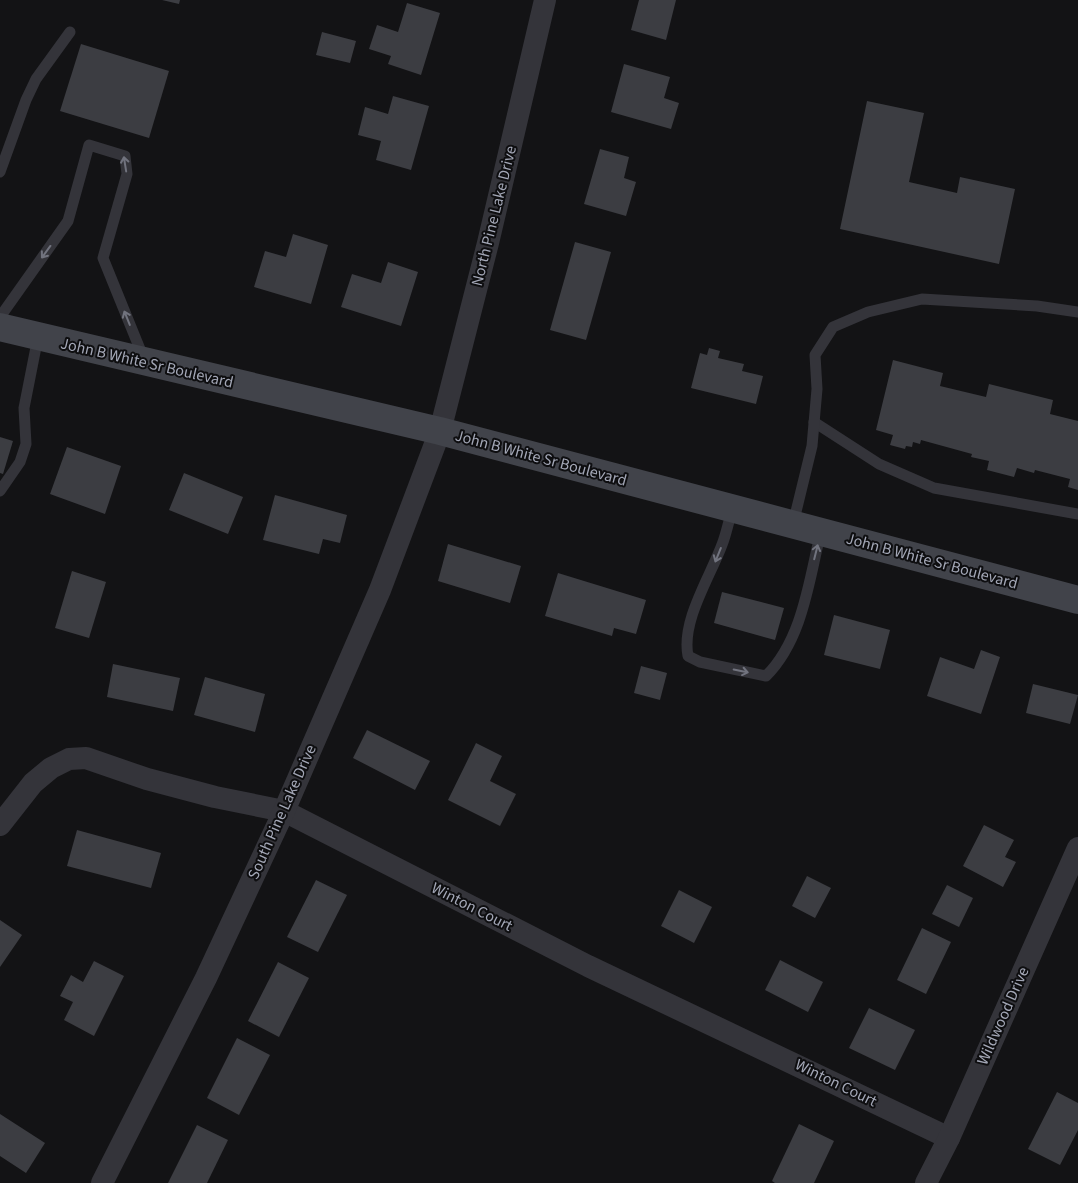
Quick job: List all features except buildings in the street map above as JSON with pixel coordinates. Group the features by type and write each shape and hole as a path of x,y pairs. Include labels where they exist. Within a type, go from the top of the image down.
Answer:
{"main road":[{"name":"John B White Sr Boulevard","path":"0,327 440,431 1078,600"}],"street":[{"name":"North Pine Lake Drive","path":"440,431 488,243 545,0"},
{"name":"South Pine Lake Drive","path":"102,1183 206,978 284,811 380,590 440,431"},
{"name":"Winton Court","path":"0,825 34,783 51,768 69,759 86,758 147,779 206,795 284,811 588,966 949,1138"},
{"name":"Wildwood Drive","path":"926,1183 949,1138 1078,848"}],"lane":[{"path":"0,172 36,79 70,32"},
{"path":"0,317 68,221 89,145 125,156 127,174 103,258 146,363"},
{"path":"793,524 812,446 817,389 814,355 833,327 868,312 922,299 1037,306 1078,312"},
{"path":"0,491 20,462 26,444 24,408 38,337"},
{"path":"814,422 880,464 934,488 1078,514"},
{"path":"733,508 723,542 689,626 686,643 688,656 700,662 766,676 779,663 796,630 821,532"}]}
